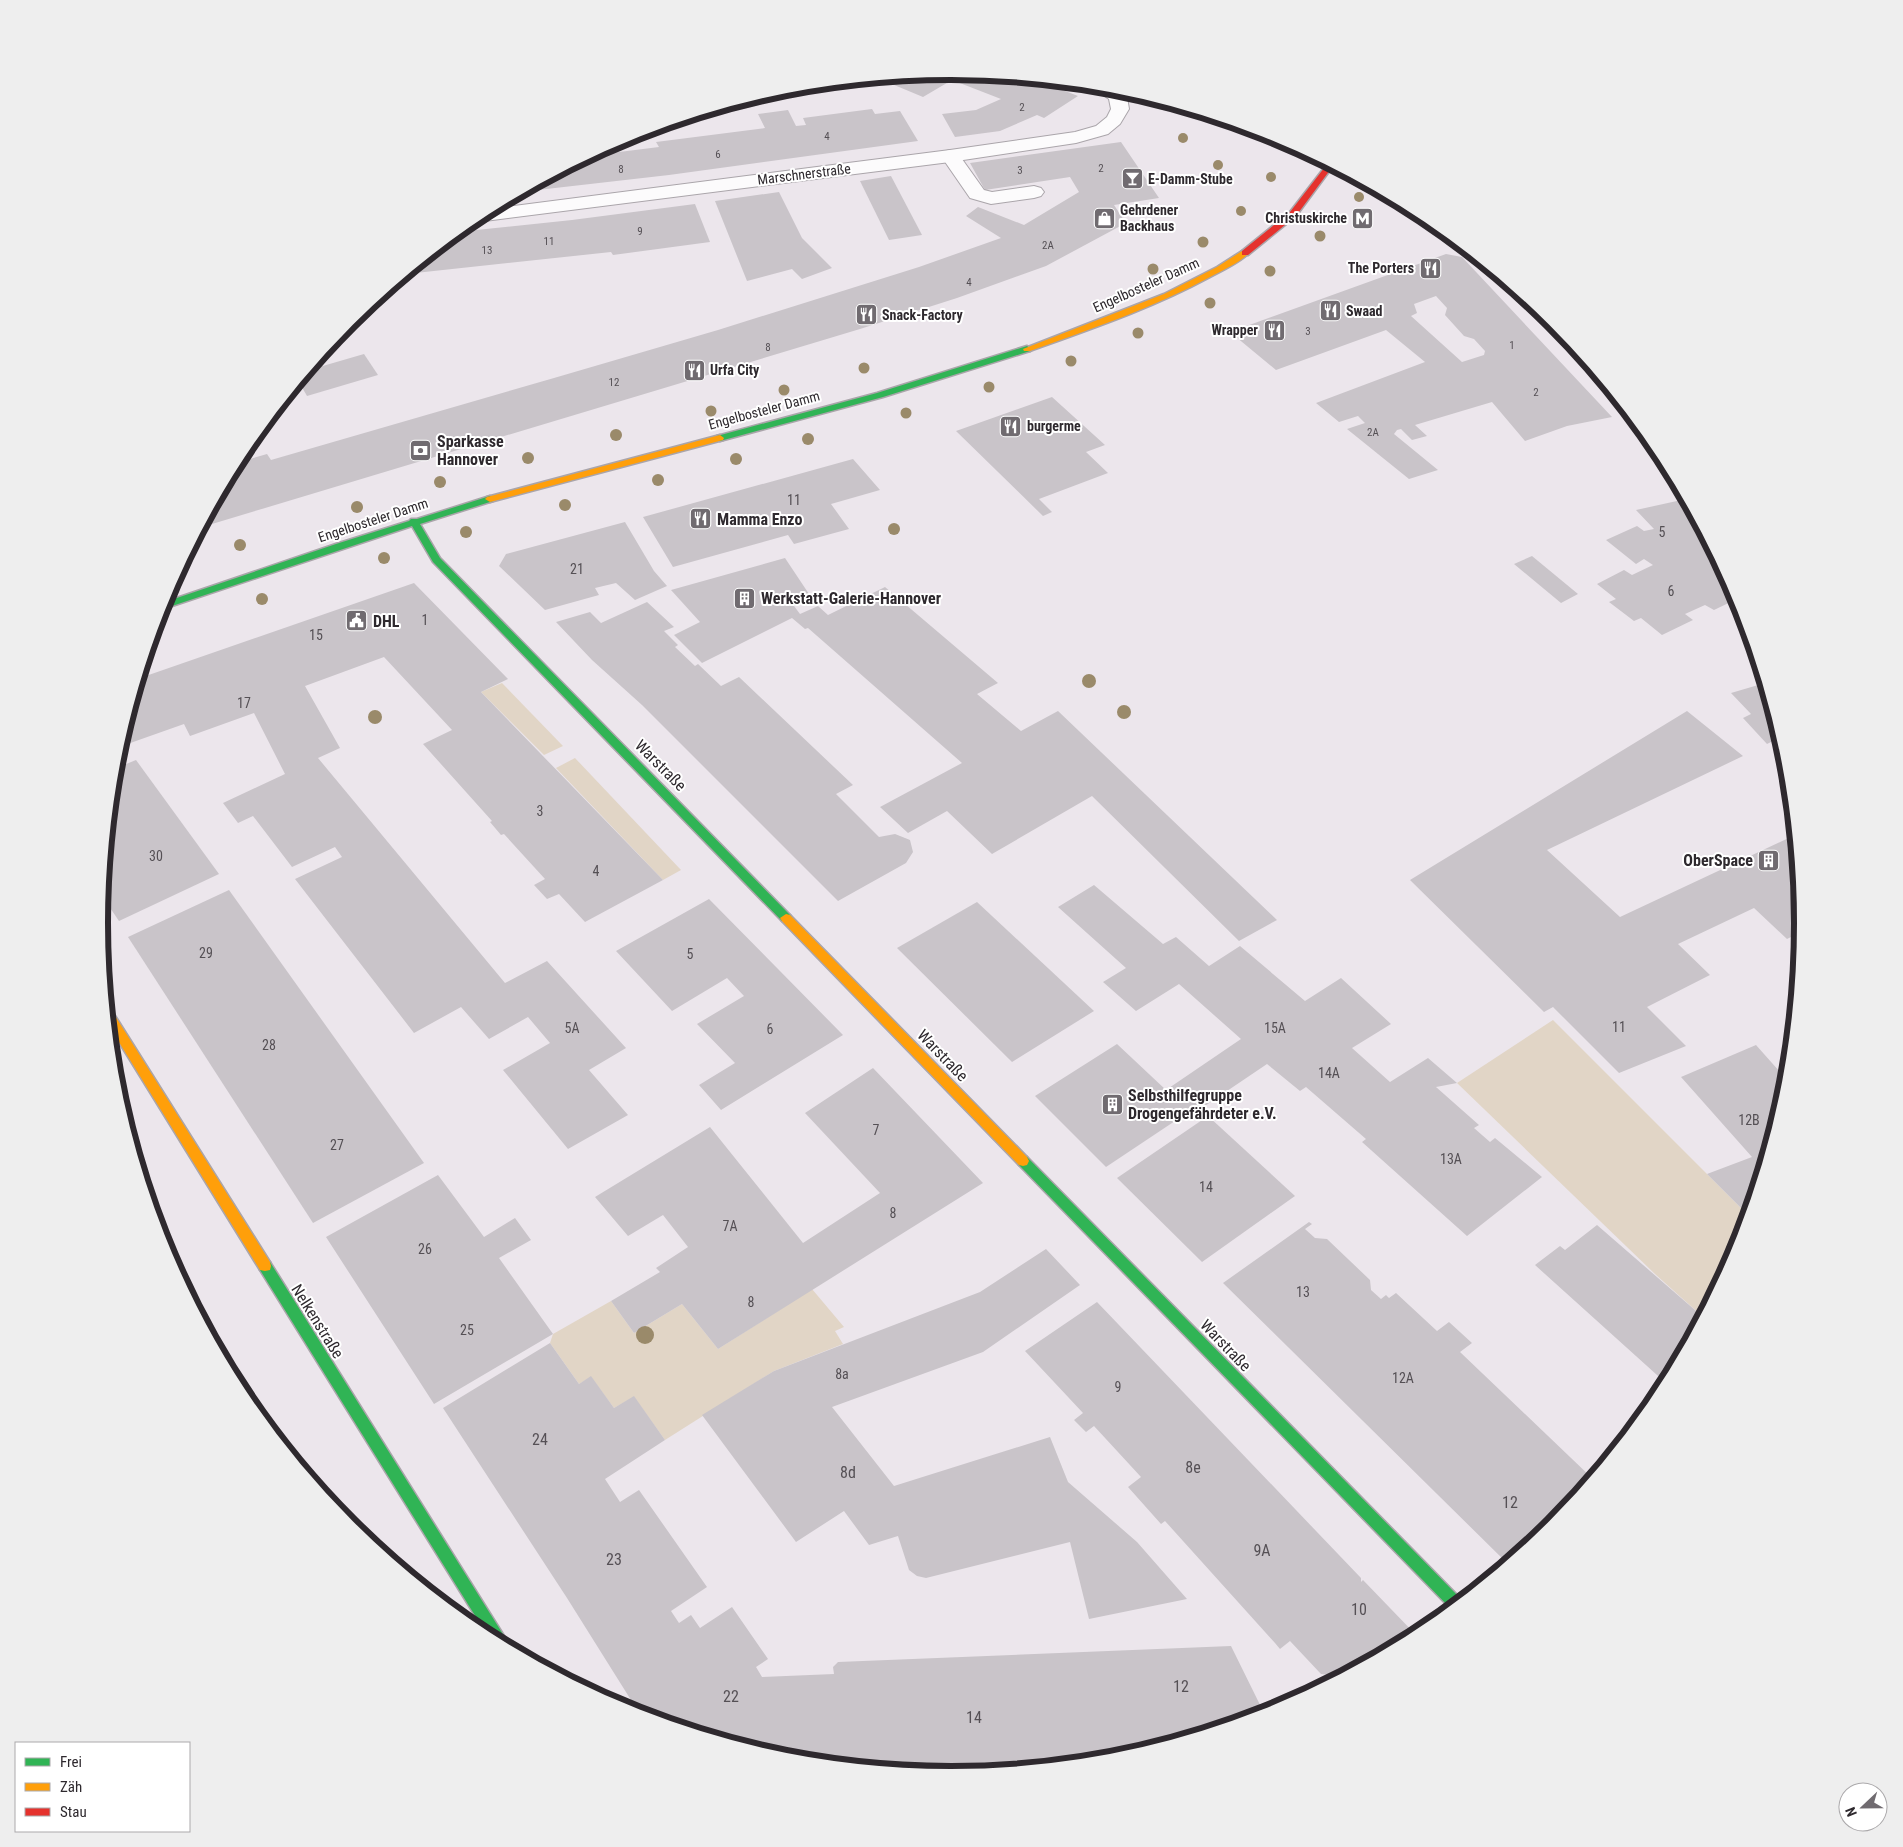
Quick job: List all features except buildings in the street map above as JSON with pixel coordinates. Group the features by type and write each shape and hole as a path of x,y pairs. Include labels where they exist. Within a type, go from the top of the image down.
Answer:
{"street":[{"name":"Marschnerstraße","path":"497,213 950,156 1076,137 1102,130 1114,120 1120,109 1117,96"},
{"path":"950,156 977,194 991,198 1034,192"},
{"name":"Engelbosteler Damm","path":"171,602 414,521 520,490 954,374 1077,331 1194,283 1241,256 1280,228 1309,196 1328,169"},
{"name":"Warstraße","path":"414,521 436,560 1454,1601"},
{"name":"Nelkenstraße","path":"114,1024 493,1631"}],"shaded area":[{"path":"502,683 563,746 544,755 481,692"},
{"path":"575,758 681,870 663,880 556,768"},
{"path":"1553,1020 1744,1211 1731,1246 1699,1313 1655,1274 1457,1083"},
{"path":"812,1289 844,1327 835,1331 843,1344 774,1371 665,1440 634,1397 614,1408 591,1377 579,1384 550,1343 553,1334 611,1301 634,1333 682,1304 718,1349"}],"traffic: fast":[{"path":"720,438 880,395 1027,349"},
{"path":"171,604 339,546 490,499"},
{"path":"414,521 436,560 786,918"},
{"path":"1023,1161 1454,1601"},
{"path":"265,1266 493,1631"}],"traffic: slow":[{"path":"1027,349 1167,296 1220,269 1245,253"},
{"path":"490,499 720,438"},
{"path":"786,918 1023,1161"},
{"path":"114,1024 265,1266"}],"traffic: jam":[{"path":"1245,253 1293,214 1328,168"}],"place":[{"name":"E-Damm-Stube","path":"1132,179"},
{"name":"Gehrdener Backhaus","path":"1104,218"},
{"name":"Christuskirche","path":"1363,218"},
{"name":"The Porters","path":"1430,268"},
{"name":"Swaad","path":"1330,311"},
{"name":"Snack-Factory","path":"866,315"},
{"name":"Wrapper","path":"1274,330"},
{"name":"Urfa City","path":"694,370"},
{"name":"burgerme","path":"1011,426"},
{"name":"Sparkasse Hannover","path":"421,450"},
{"name":"Mamma Enzo","path":"701,519"},
{"name":"Werkstatt-Galerie-Hannover","path":"745,598"},
{"name":"DHL","path":"357,621"},
{"name":"OberSpace","path":"1769,860"},
{"name":"Selbsthilfegruppe Drogengefährdeter e.V.","path":"1112,1104"}]}
